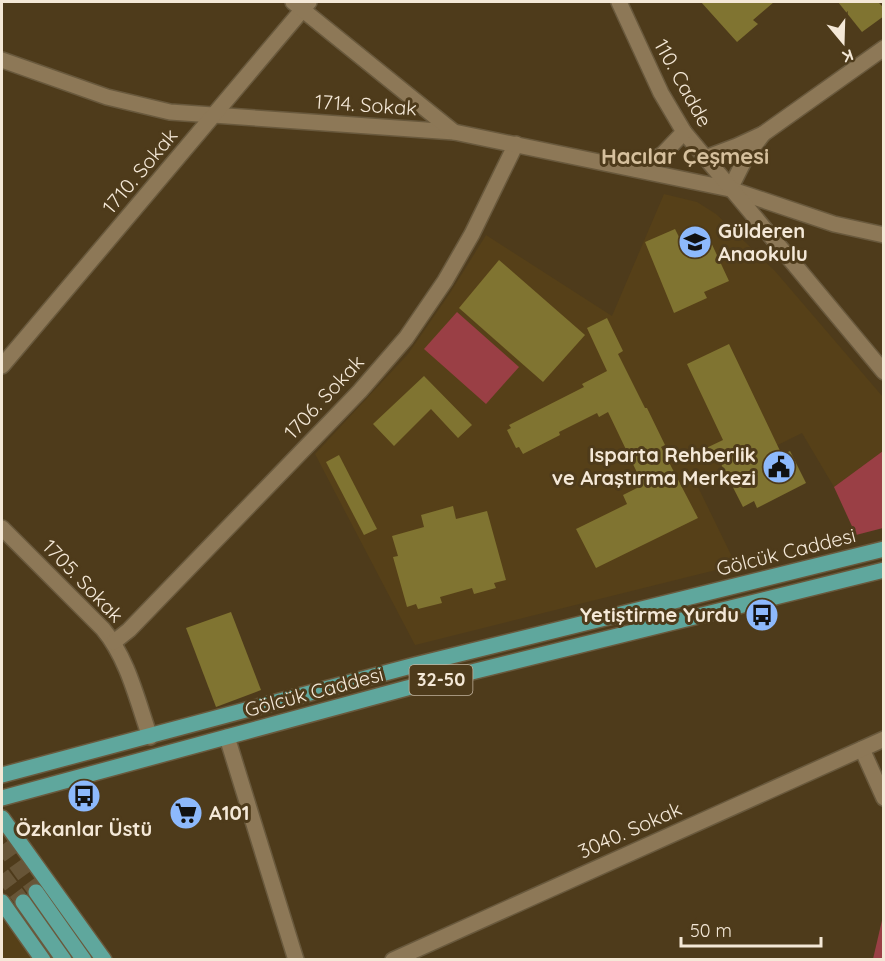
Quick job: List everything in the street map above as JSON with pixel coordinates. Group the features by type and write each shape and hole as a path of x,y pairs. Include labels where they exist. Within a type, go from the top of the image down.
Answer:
{"main road":[{"name":"Gölcük Caddesi","path":"2,775 400,669 884,549"},
{"name":"Gölcük Caddesi","path":"2,798 419,685 884,570"},
{"path":"2,818 104,960"},
{"path":"36,892 84,960"},
{"path":"2,902 43,960"},
{"path":"23,902 64,960"}],"street":[{"name":"110. Cadde","path":"619,2 661,93 684,132 884,372"},
{"path":"301,4 454,132"},
{"name":"1710. Sokak","path":"2,366 213,116 301,4"},
{"path":"705,158 763,134 884,48"},
{"name":"1714. Sokak","path":"2,60 139,106 213,116 454,132 730,189 834,224 884,235"},
{"path":"636,169 663,154 684,132"},
{"path":"730,189 737,171 763,134"},
{"name":"1706. Sokak","path":"114,642 129,630 360,391 406,338 445,281 472,234 516,144"},
{"name":"1705. Sokak","path":"2,528 114,642 150,737"},
{"path":"226,737 296,960"},
{"name":"3040. Sokak","path":"393,960 884,739"},
{"path":"862,749 884,798"}],"shaded area":[{"path":"664,194 697,202 716,214 775,271 883,397 883,451 834,487 802,433 697,485 736,565 415,645 315,454 408,354 486,235 612,316"},
{"path":"457,312 519,367 486,404 424,349"},
{"path":"883,451 883,528 856,535 834,487"},
{"path":"883,916 883,959 873,959"},
{"path":"2,919 33,959 2,959"}],"building":[{"path":"701,2 774,2 753,20 758,24 737,42"},
{"path":"838,2 878,2 884,8 884,16 862,32"},
{"path":"699,228 705,240 709,238 729,281 704,292 707,298 674,313 645,242 675,229 679,237"},
{"path":"499,260 585,335 543,382 459,308"},
{"path":"607,318 623,351 618,354 647,408 665,445 661,447 698,518 596,568 576,529 627,504 623,495 643,485 608,412 599,417 597,413 523,454 519,447 516,448 507,430 511,428 509,425 584,387 582,384 607,371 587,328"},
{"path":"729,344 782,455 790,451 806,483 757,508 754,501 743,507 718,458 708,463 702,450 723,440 687,364"},
{"path":"424,376 472,425 458,438 431,409 394,446 373,424"},
{"path":"339,455 377,529 364,535 326,462"},
{"path":"453,506 456,519 487,511 506,580 494,583 496,588 474,594 472,588 440,597 442,603 418,609 416,604 407,607 393,557 398,556 392,536 424,527 421,515"},
{"path":"231,612 261,690 216,707 186,628"}],"tunnel":[{"path":"2,845 36,892"},
{"path":"2,874 23,902"}],"place":[{"name":"Gülderen Anaokulu","path":"695,242"},
{"name":"Isparta Rehberlik ve Araştırma Merkezi","path":"779,467"},
{"name":"Yetiştirme Yurdu","path":"762,615"},
{"name":"Özkanlar Üstü","path":"84,796"},
{"name":"A101","path":"186,813"}],"district":[{"name":"Hacılar Çeşmesi","path":"685,156"}]}
